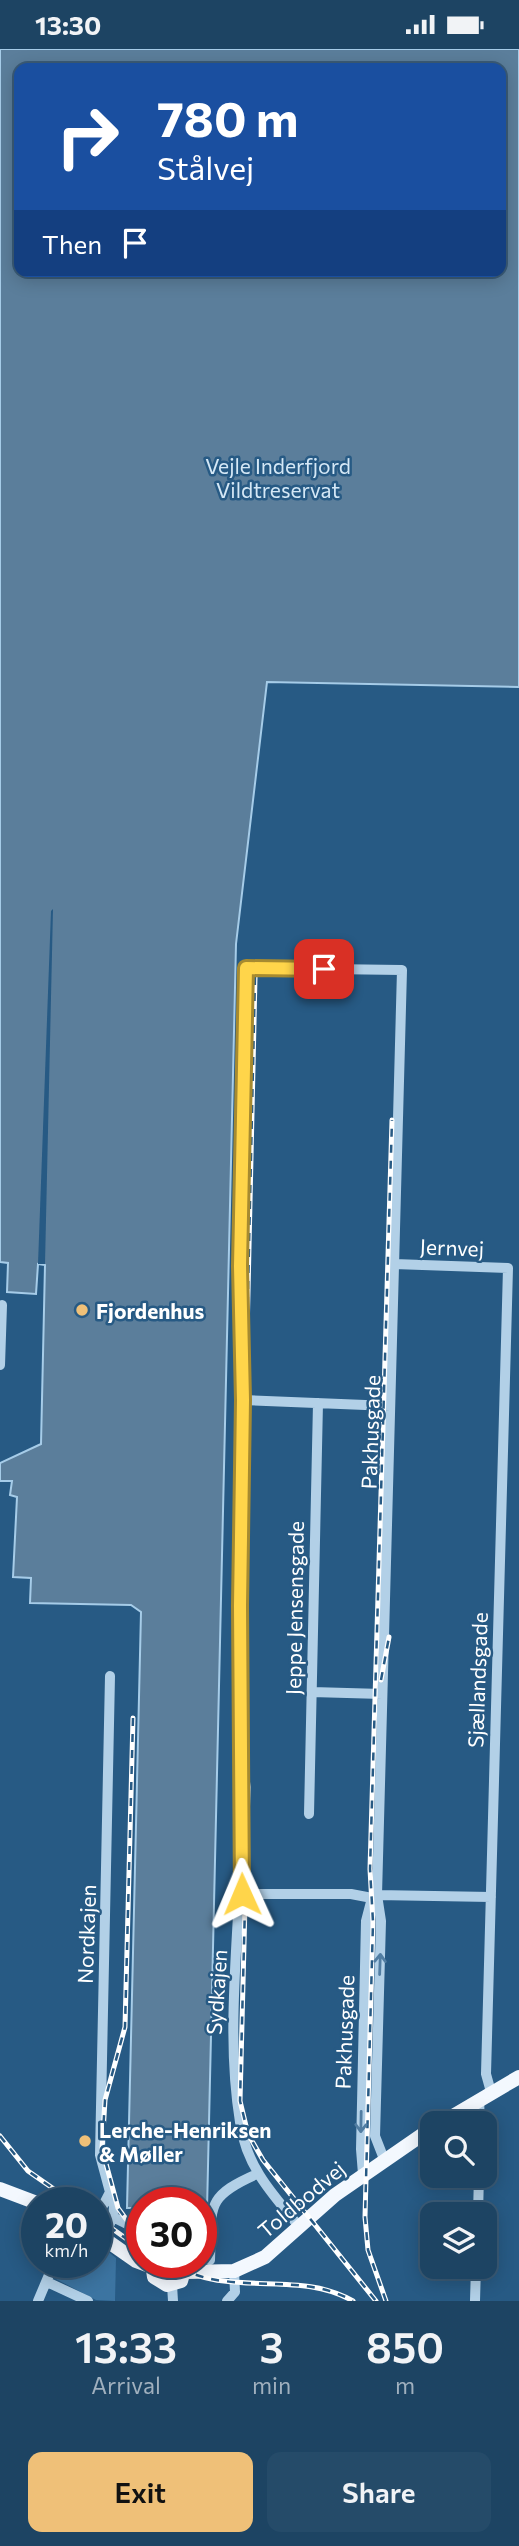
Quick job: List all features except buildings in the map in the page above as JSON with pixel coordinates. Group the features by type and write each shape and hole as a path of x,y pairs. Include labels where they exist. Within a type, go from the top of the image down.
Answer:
{"main road":[{"path":"461,2111 519,2077"},
{"name":"Toldbodvej","path":"217,2270 234,2271 265,2257 363,2174 420,2136"},
{"path":"0,2189 21,2197"},
{"path":"157,2278 158,2281 172,2285 182,2278"}],"street":[{"name":"Sydkajen","path":"299,2226 257,2175 240,2124 231,2041 242,1894 240,1600 243,1400 240,1266 246,968 401,970"},
{"name":"Pakhusgade","path":"363,2174 361,2136 366,1921 374,1896 382,1693 401,970"},
{"name":"Jernvej","path":"394,1264 508,1268"},
{"path":"240,1266 253,1266"},
{"name":"Sjællandsgade","path":"482,2111 486,2074 508,1268"},
{"path":"0,1365 2,1305"},
{"path":"243,1400 390,1406"},
{"name":"Jeppe Jensensgade","path":"309,1814 318,1403"},
{"name":"Nordkajen","path":"107,2187 100,2155 100,2137 110,1676"},
{"path":"312,1692 382,1693"},
{"path":"242,1894 491,1897"},
{"name":"Pakhusgade","path":"374,1896 381,1921 374,2136 384,2159"},
{"path":"217,2198 223,2191 257,2175"},
{"name":"Nordkajen","path":"112,2212 113,2217"},
{"path":"113,2217 126,2224"},
{"path":"227,2301 235,2292 234,2271"},
{"path":"38,2301 48,2278"},
{"path":"475,2301 476,2279"},
{"path":"47,2282 88,2301"},
{"path":"172,2285 173,2301"}],"shaded area":[{"name":"Vejle Inderfjord Vildtreservat","path":"0,49 519,49 519,687 267,682 236,944 208,2187 127,2187 141,1612 131,1605 30,1603 31,1578 13,1577 17,1497 10,1495 12,1481 0,1481 0,1463 41,1444 45,1265 38,1264 36,1294 7,1292 8,1263 0,1262"},
{"path":"112,2255 116,2258 115,2301 96,2300 56,2279 112,2278"}],"pier":[{"path":"53,909 45,1264 38,1264 51,911"}],"railway":[{"path":"255,977 240,1651 241,1714 248,1787 240,2101 248,2134 263,2160 376,2301"},
{"path":"386,2301 368,2250 365,2217 373,1922 370,1869 392,1120"},
{"path":"381,1680 389,1637"},
{"path":"126,2219 118,2208 102,2149 105,2100 125,2027 133,1718"},
{"path":"0,2136 28,2171 51,2187"},
{"path":"112,2228 126,2239"},
{"path":"209,2278 241,2283 306,2286 338,2294 353,2301"}],"place":[{"name":"Fjordenhus","path":"82,1310"},
{"name":"Lerche-Henriksen & Møller","path":"85,2141"}],"route":[{"path":"242,1894 240,1606 243,1400 240,1266 246,968 324,969"}]}
